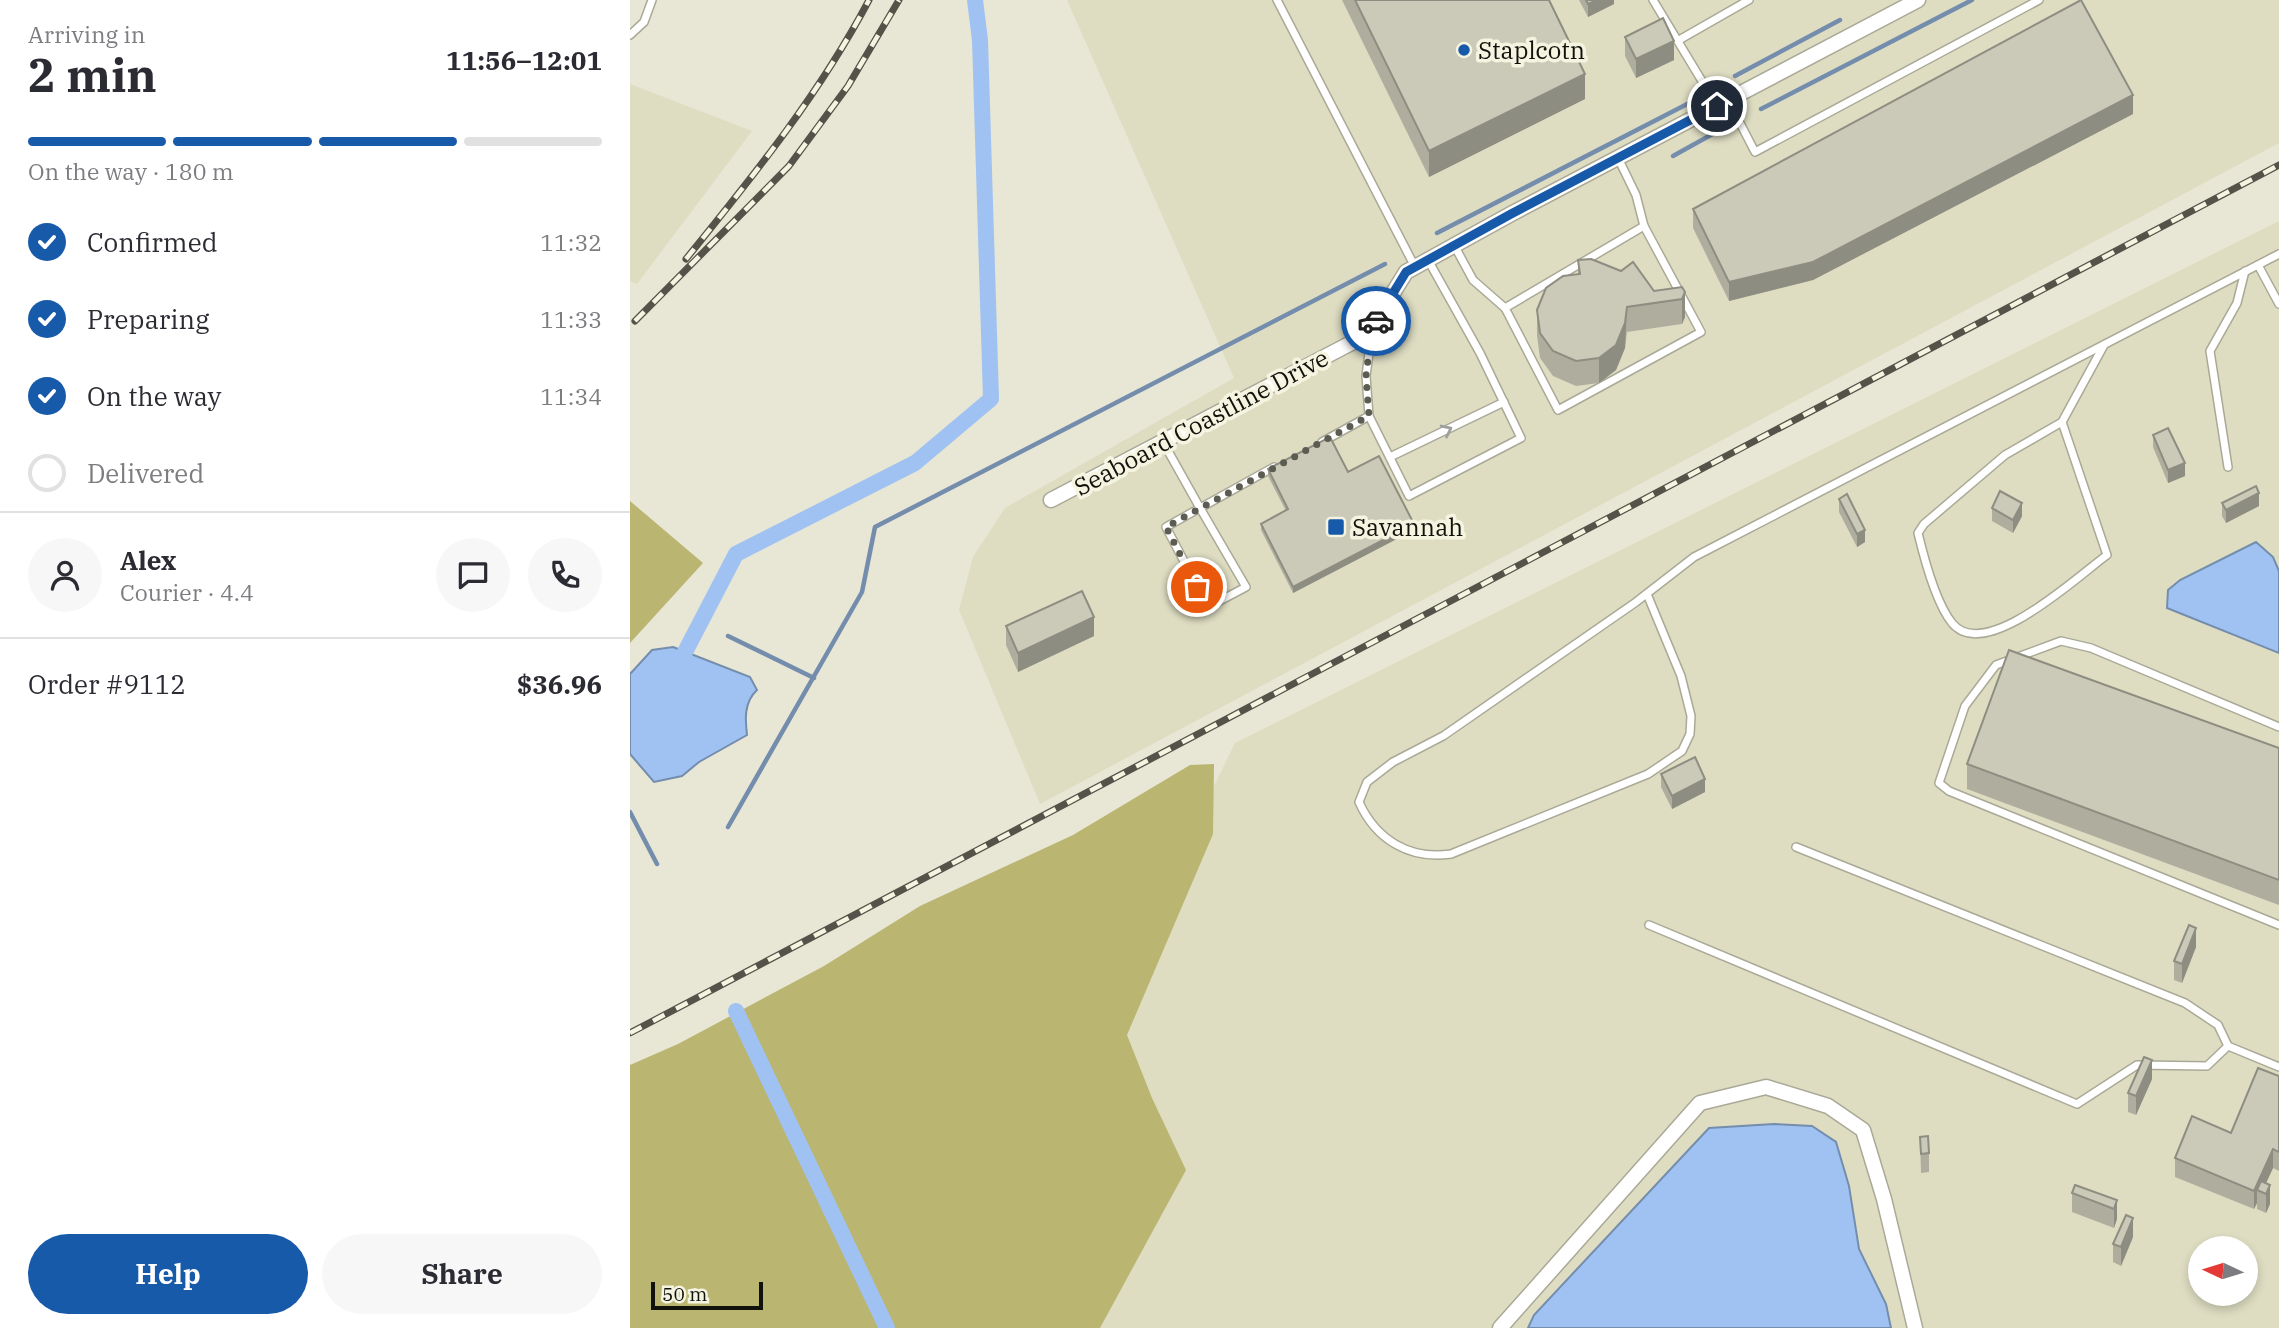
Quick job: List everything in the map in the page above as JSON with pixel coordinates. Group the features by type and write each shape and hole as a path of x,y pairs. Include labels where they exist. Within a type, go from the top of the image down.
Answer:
{"street":[{"name":"Seaboard Coastline Drive","path":"1051,500 1357,340 1372,327 1406,272 1918,0"},
{"path":"1500,1328 1700,1103 1766,1087 1828,1106 1863,1130 1884,1199 1915,1328"}],"lane":[{"path":"630,35 644,22 652,0"},
{"path":"1277,0 1422,264 1504,402 1521,438 1409,496 1369,416 1366,376 1372,327"},
{"path":"1653,0 1755,152 2039,0"},
{"path":"1679,40 1749,0"},
{"path":"1454,245 1473,280 1505,308 1558,410 1701,332 1644,226 1636,195 1618,157"},
{"path":"1505,308 1644,226"},
{"path":"1647,594 1681,676 1690,716 1690,734 1682,751 1648,774 1451,855 1434,857 1401,850 1368,822 1359,802 1367,782 1392,762 1443,736 1647,594 1694,557 2279,254"},
{"path":"2258,265 2279,304"},
{"path":"2228,467 2210,351 2237,303 2245,271"},
{"path":"2062,422 2107,555 2003,630 1980,635 1965,631 1952,624 1935,588 1918,533 1924,524 2005,455 2062,422 2104,344"},
{"path":"1390,457 1504,402"},
{"path":"1308,449 1369,416"},
{"path":"1163,442 1200,508 1246,587 1208,607 1166,527 1200,508 1284,462"},
{"path":"2279,727 2091,648 2061,641 1996,665 1965,706 1939,783 1949,791 2279,925"},
{"path":"1796,847 2185,1003 2218,1025 2228,1046 2279,1067"},
{"path":"1649,925 2077,1104 2137,1065 2207,1066 2228,1046"}],"shaded area":[{"path":"1067,0 2279,0 2279,143 1040,804 959,610 973,557 1005,508 1234,378"},
{"path":"630,84 752,131 637,284 630,281"},
{"path":"2279,221 2279,1328 1054,1328 1065,1249 1165,886 1235,743"},
{"path":"630,501 703,563 630,643"},
{"path":"1214,764 1213,834 1127,1035 1152,1098 1186,1170 1100,1328 630,1328 630,1065 678,1044 824,966 920,906 1073,835 1190,765"}],"water":[{"path":"2256,542 2273,557 2279,571 2279,653 2167,608 2168,590 2180,580"},
{"path":"673,647 750,677 757,690 748,705 747,735 699,762 682,776 654,782 630,754 630,674 652,650"},
{"path":"1774,1124 1812,1126 1836,1142 1849,1186 1859,1249 1886,1304 1891,1328 1528,1328 1534,1315 1709,1128"}],"building":[{"name":"Staplcotn","path":"1355,0 1549,0 1585,74 1429,151"},
{"path":"2081,0 2133,95 1813,262 1729,282 1693,209"},
{"path":"1663,18 1674,41 1636,59 1625,37"},
{"path":"1591,259 1621,271 1633,262 1654,291 1682,287 1685,292 1682,299 1627,307 1625,323 1616,345 1599,358 1576,361 1553,351 1540,333 1537,310 1546,288 1563,276 1580,274 1578,260"},
{"path":"2168,428 2185,463 2168,470 2153,435"},
{"path":"1330,437 1348,472 1379,456 1414,524 1293,587 1261,524 1288,509 1268,469"},
{"path":"2256,486 2259,493 2226,510 2222,503"},
{"path":"2000,491 2022,503 2013,520 1992,508"},
{"path":"1847,494 1865,530 1857,534 1839,499"},
{"path":"1082,591 1094,617 1018,653 1006,626"},
{"path":"2009,650 2279,748 2279,880 1967,764"},
{"path":"1695,757 1705,779 1672,796 1661,774"},
{"path":"2189,925 2196,928 2182,964 2174,961"},
{"path":"2144,1057 2152,1060 2136,1096 2128,1093"},
{"path":"2258,1068 2279,1076 2279,1152 2273,1149 2254,1191 2175,1158 2192,1116 2231,1133"},
{"path":"1928,1136 1929,1153 1921,1154 1920,1137"},
{"path":"2261,1181 2270,1185 2266,1194 2257,1190"},
{"path":"2075,1185 2117,1200 2114,1209 2072,1193"},
{"path":"2126,1215 2133,1218 2121,1247 2113,1244"}],"waterway":[{"path":"685,652 736,554 915,463 991,399 980,40 975,0"},
{"path":"1761,109 1972,0"},
{"path":"1735,76 1840,20"},
{"path":"1437,233 1695,100"},
{"path":"1673,156 1718,131"},
{"path":"728,827 862,592 875,527 1385,264"},
{"path":"728,636 814,678"},
{"path":"630,812 657,864"},
{"path":"736,1011 887,1328"}],"railway":[{"path":"686,259 807,102 869,0"},
{"path":"635,321 789,166 848,86 899,0"},
{"path":"630,1033 2279,165"}],"way so far":[{"path":"1197,587 1166,527 1369,416 1366,376 1372,327 1376,321"}],"place":[{"name":"Staplcotn","path":"1464,50"},
{"name":"Savannah","path":"1336,527"}],"route":[{"path":"1376,321 1406,272 1717,106"}]}
